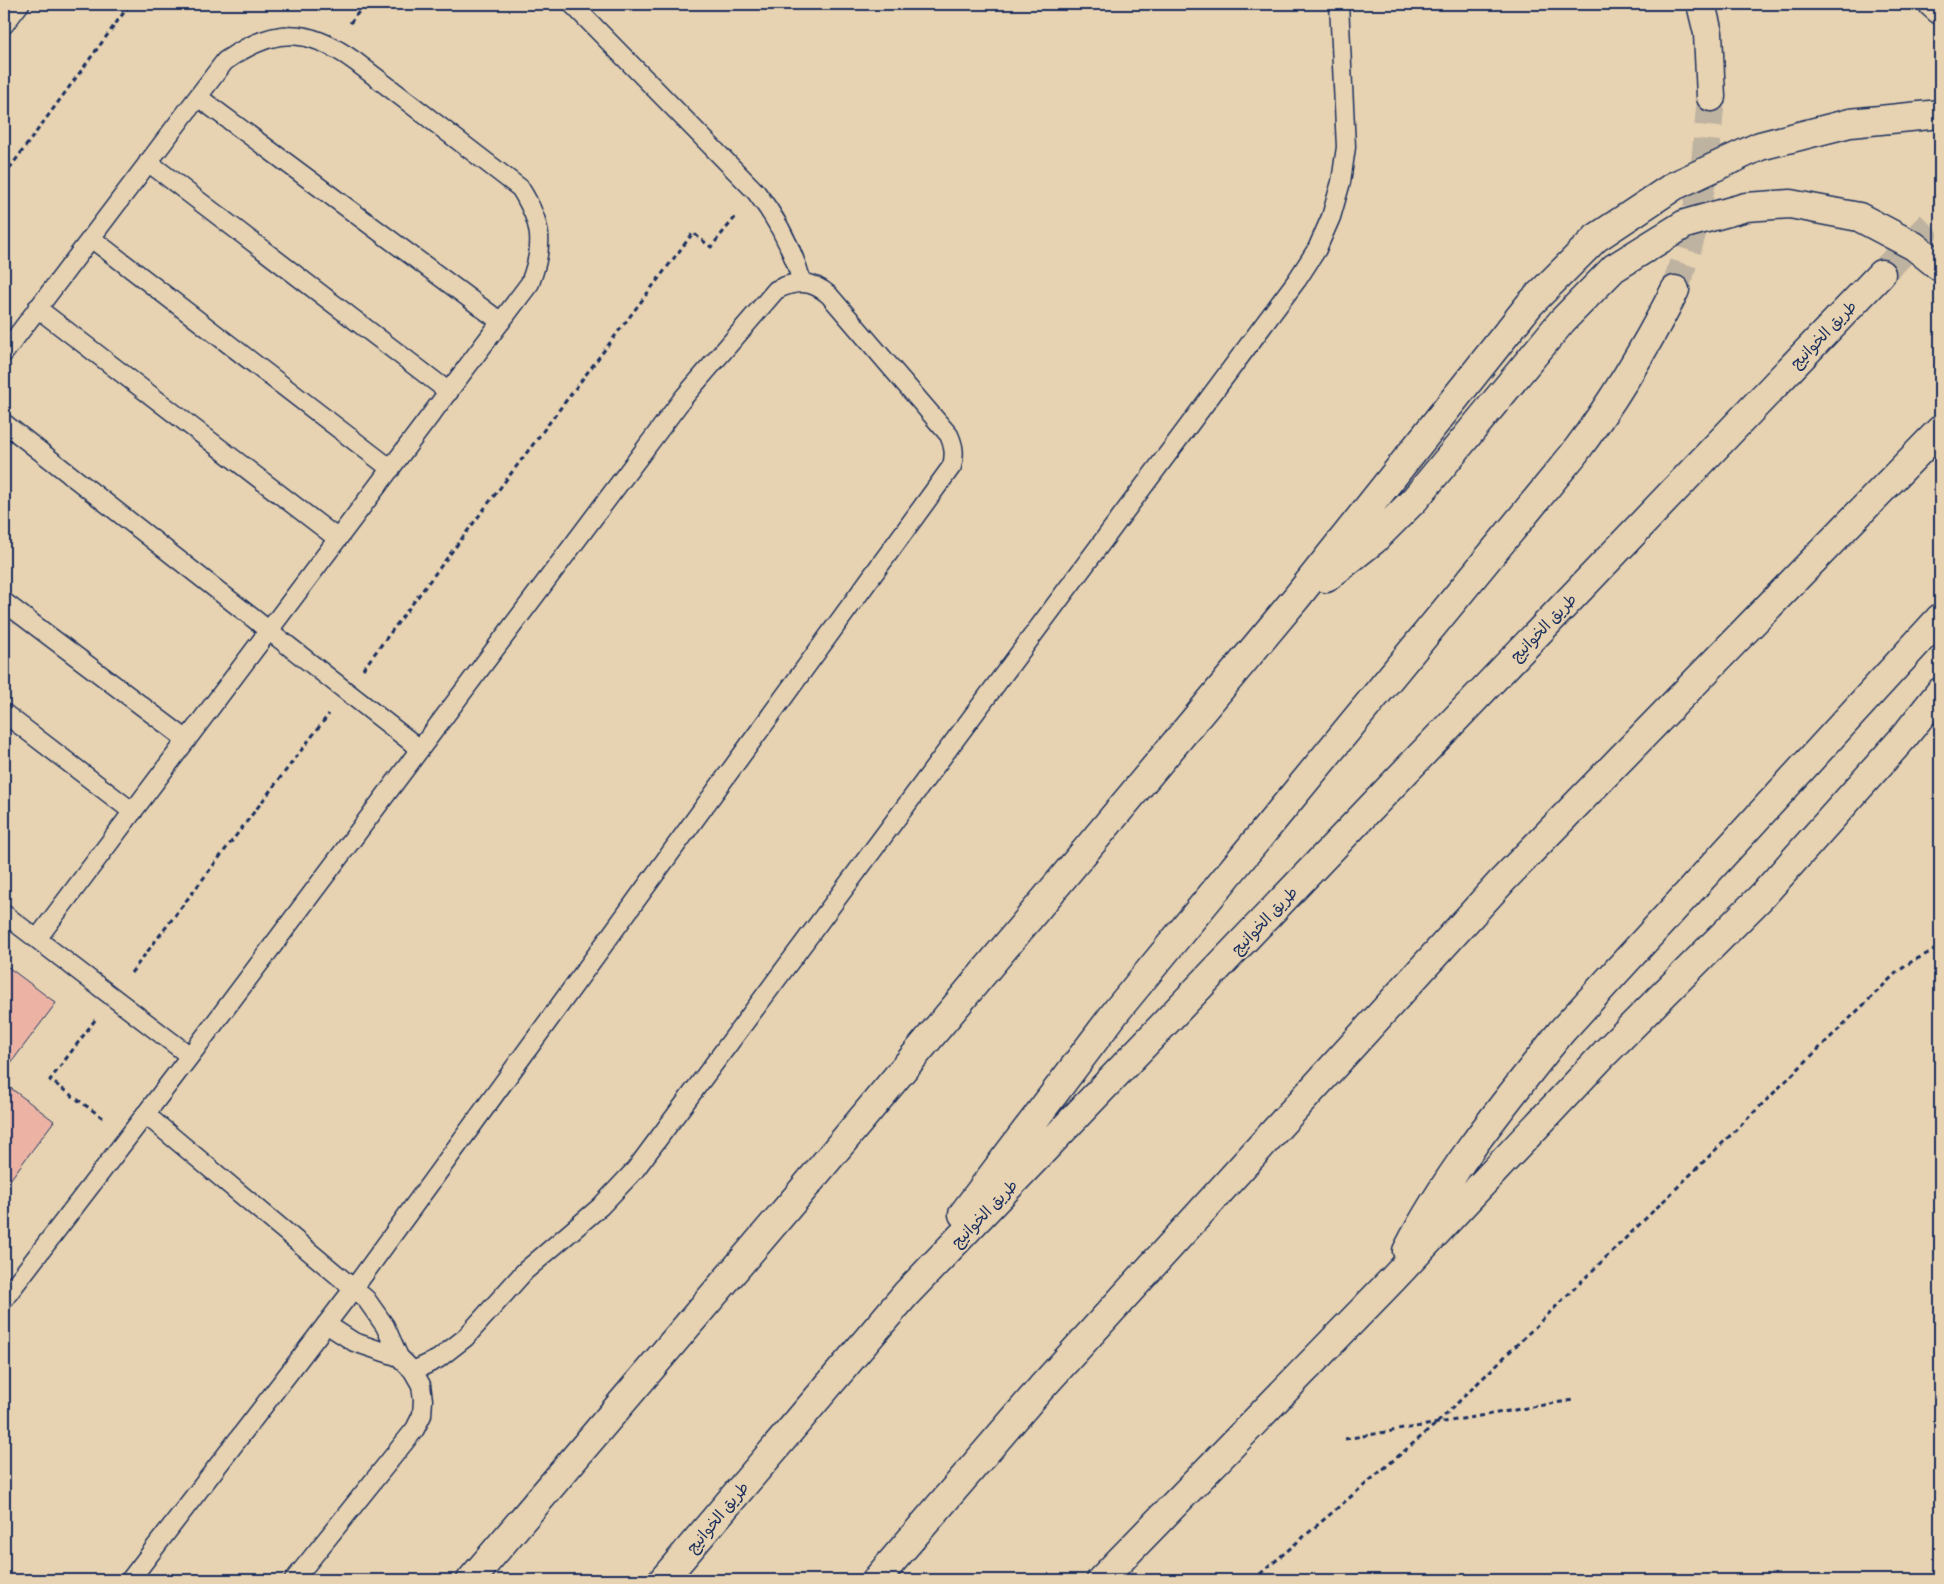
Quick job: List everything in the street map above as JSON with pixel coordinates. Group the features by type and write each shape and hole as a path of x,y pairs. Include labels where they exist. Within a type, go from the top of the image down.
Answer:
{"main road":[{"path":"1701,4 1708,33 1711,97"},
{"path":"1933,4 1940,10"},
{"path":"470,1580 795,1199 1297,597 1530,304 1596,238 1674,186 1760,146 1850,123 1940,114"},
{"path":"1297,597 1328,578 1374,540 1415,499 1562,321 1614,268 1685,224 1746,207 1790,204 1859,217 1914,246 1940,267"},
{"name":"طريق الخوانيج","path":"663,1580 906,1294 1881,274"},
{"path":"906,1294 987,1181 1118,1008 1573,456 1612,404 1645,349 1675,290"},
{"path":"876,1580 1041,1388 1502,881 1940,430"},
{"path":"1393,1279 1423,1220 1504,1104 1561,1032 1940,618"},
{"path":"1101,1580 1393,1279 1605,1053 1763,895 1902,738 1940,692"},
{"path":"1902,738 1940,708"}],"lane":[{"path":"4,25 20,4"},
{"path":"572,4 756,192 772,212 785,234 802,282"},
{"path":"413,1371 438,1359 465,1338 525,1271 600,1207 635,1170 1298,280 1317,249 1331,217 1341,182 1346,147 1339,4"},
{"path":"4,352 225,61 249,44 276,36 305,36 333,45 356,62 520,188 533,209 540,234 539,259 530,283 37,939"},
{"path":"198,97 501,322"},
{"path":"148,162 449,392"},
{"path":"91,238 391,468"},
{"path":"4,1299 190,1056 684,397 776,290 789,284 802,282 818,285 829,295 949,434 953,444 952,466 354,1288 130,1580"},
{"path":"37,308 338,539"},
{"path":"4,423 420,749"},
{"path":"4,602 187,740"},
{"path":"4,714 133,812"},
{"path":"4,914 190,1056"},
{"path":"145,1114 354,1288 381,1319 400,1357 413,1371 421,1385 422,1415 415,1429 294,1580"},
{"path":"326,1324 354,1342 400,1357"}],"path":[{"path":"4,176 130,4"},
{"path":"129,1136 50,1080 693,233 711,247 756,192"},
{"path":"1253,1580 1436,1424 1896,973 1911,962 1940,947"},
{"path":"1346,1439 1573,1400"}],"building":[{"path":"4,964 56,1003 4,1072"},
{"path":"4,1083 54,1121 4,1188"}],"tunnel":[{"path":"1675,290 1694,227 1705,163 1711,97"},
{"path":"1881,274 1940,215"}]}
